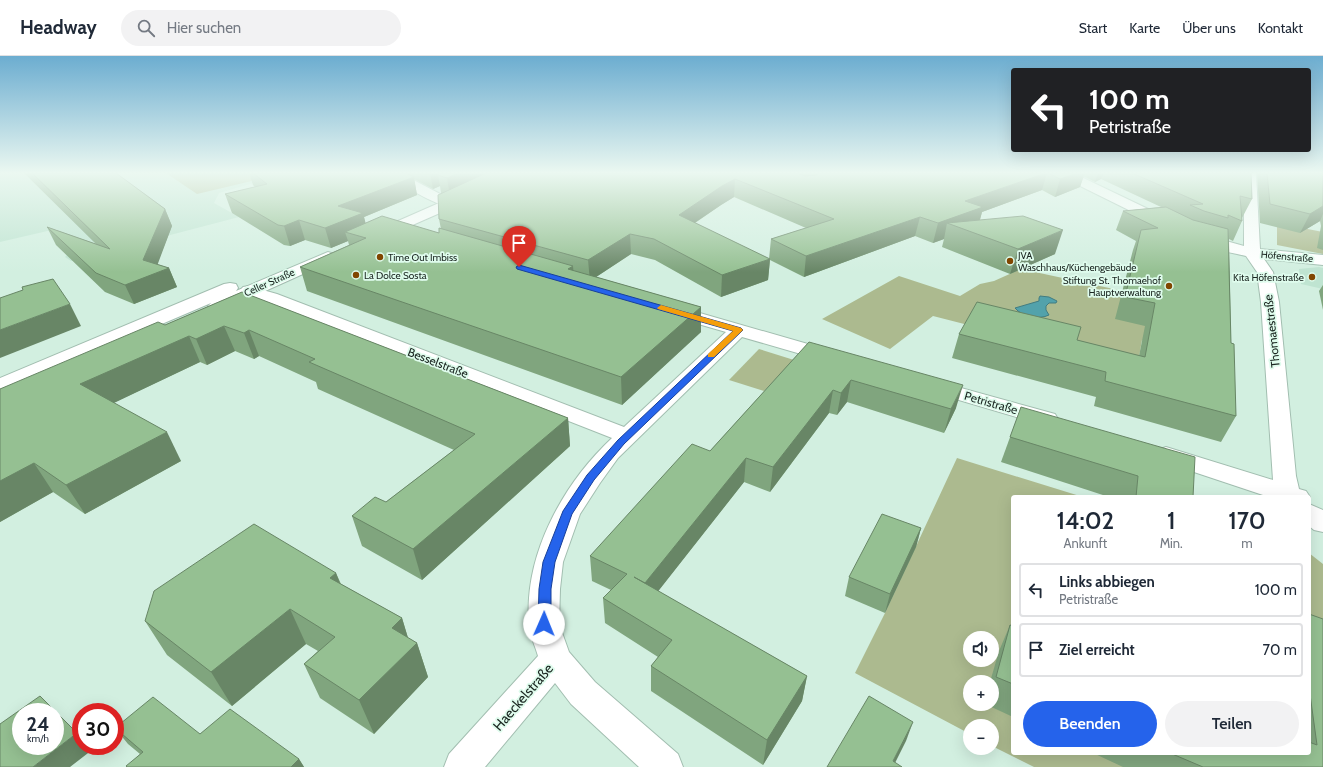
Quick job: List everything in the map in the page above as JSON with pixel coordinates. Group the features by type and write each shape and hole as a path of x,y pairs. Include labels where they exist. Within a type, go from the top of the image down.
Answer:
{"street":[{"path":"390,231 436,206"},
{"path":"1132,206 1176,228"},
{"path":"1251,206 1252,253"},
{"name":"Höfenstraße","path":"1190,235 1252,253 1323,260"},
{"name":"Celler Straße","path":"0,386 340,247 249,291 0,401"},
{"name":"Thomaestraße","path":"1252,253 1265,272 1270,302 1284,476 1295,495"},
{"name":"Besselstraße","path":"249,291 271,298 627,436"},
{"path":"654,306 848,362"},
{"name":"Haeckelstraße","path":"462,767 555,659 544,624 545,589 549,562 567,514 591,477 610,453 739,330"},
{"name":"Petristraße","path":"914,381 1069,426"},
{"path":"1150,450 1290,495"},
{"path":"1311,502 1323,506"},
{"path":"1311,515 1323,524"},
{"path":"555,659 583,693 665,767"}],"shaded area":[{"path":"0,206 220,206 239,217 71,261 65,257 76,245 56,229 0,242"},
{"path":"1277,223 1323,232 1323,254 1277,245"},
{"name":"Kita Höfenstraße","path":"1323,268 1323,289 1301,284 1299,269"},
{"path":"1021,269 1123,291 1174,333 1173,347 1142,340 1137,368 933,316 890,349 822,319 899,276 960,296 980,284 994,281"},
{"path":"759,349 794,360 764,391 729,380"},
{"path":"957,458 1077,495 1011,495 1011,755 1311,755 1311,555 1323,564 1323,767 1034,767 999,750 999,719 963,719 963,730 855,673 885,613"}],"water":[{"path":"1040,296 1049,297 1057,301 1056,303 1049,303 1046,306 1046,310 1049,315 1045,317 1031,317 1022,314 1015,308 1039,301"}],"building":[{"path":"66,206 161,206 165,209 143,260 169,268 125,285 96,273 47,227 110,249"},
{"path":"246,206 339,206 363,213 325,228 299,220 284,226 278,225"},
{"path":"438,206 692,206 679,215 770,259 722,275 654,239 630,234 588,260 439,219"},
{"path":"802,206 983,207 938,223 920,217 806,256 771,239 834,219"},
{"path":"1193,206 1241,206 1242,221 1228,215 1228,218"},
{"path":"1279,206 1323,206 1310,214"},
{"path":"1166,207 1193,220 1228,229 1231,343 1234,344 1236,416 1105,381 1106,372 959,334 977,302 1081,327 1077,340 1145,357 1155,303 1125,297 1141,230 1158,228 1123,211"},
{"path":"382,216 439,233 439,228 573,266 568,269 701,307 621,377 300,267 366,238 345,232"},
{"path":"1023,216 1063,230 1018,249 947,223"},
{"path":"53,279 70,304 0,330 0,298 23,290 22,287"},
{"path":"242,292 568,418 413,549 352,516 375,497 386,502 475,434 309,362 315,359 249,330 244,333 224,326 196,339 189,336 80,384 167,432 66,485 34,463 0,481 0,389 158,322 165,325"},
{"path":"809,342 963,385 951,409 851,380 841,393 833,390 773,467 746,458 645,583 634,577 807,676 767,740 651,666 672,640 603,598 627,574 590,556 692,444 710,451"},
{"path":"1021,407 1195,457 1193,495 1136,495 1138,476 1010,437"},
{"path":"882,514 921,528 890,594 849,577"},
{"path":"254,524 336,573 330,578 402,618 392,628 417,643 359,700 304,664 335,637 290,609 211,672 145,621 154,591"},
{"path":"1311,615 1323,619 1323,767 1203,767 1175,755 1311,755 1311,743 1317,745 1311,702"},
{"path":"1010,625 1011,625 1011,683 999,678 999,675 997,675"},
{"path":"40,696 47,703 30,703"},
{"path":"869,696 913,722 893,761 902,767 827,767"},
{"path":"153,697 200,734 230,709 299,759 291,767 127,767 126,766 143,752 124,736 124,721"},
{"path":"12,716 12,755 49,755 33,767 0,767 0,724"},
{"path":"64,720 72,728 72,737 64,743"}],"slow traffic":[{"path":"661,308 739,330 711,356"}],"place":[{"name":"Time Out Imbiss","path":"380,257"},
{"name":"JVA Waschhaus/Küchengebäude","path":"1010,261"},
{"name":"La Dolce Sosta","path":"356,275"},
{"name":"Kita Höfenstraße","path":"1312,277"},
{"name":"Stiftung St. Thomaehof Hauptverwaltung","path":"1169,286"}],"route":[{"path":"519,267 739,330 693,372 621,442 591,477 567,514 549,562 545,589 544,624"}]}
